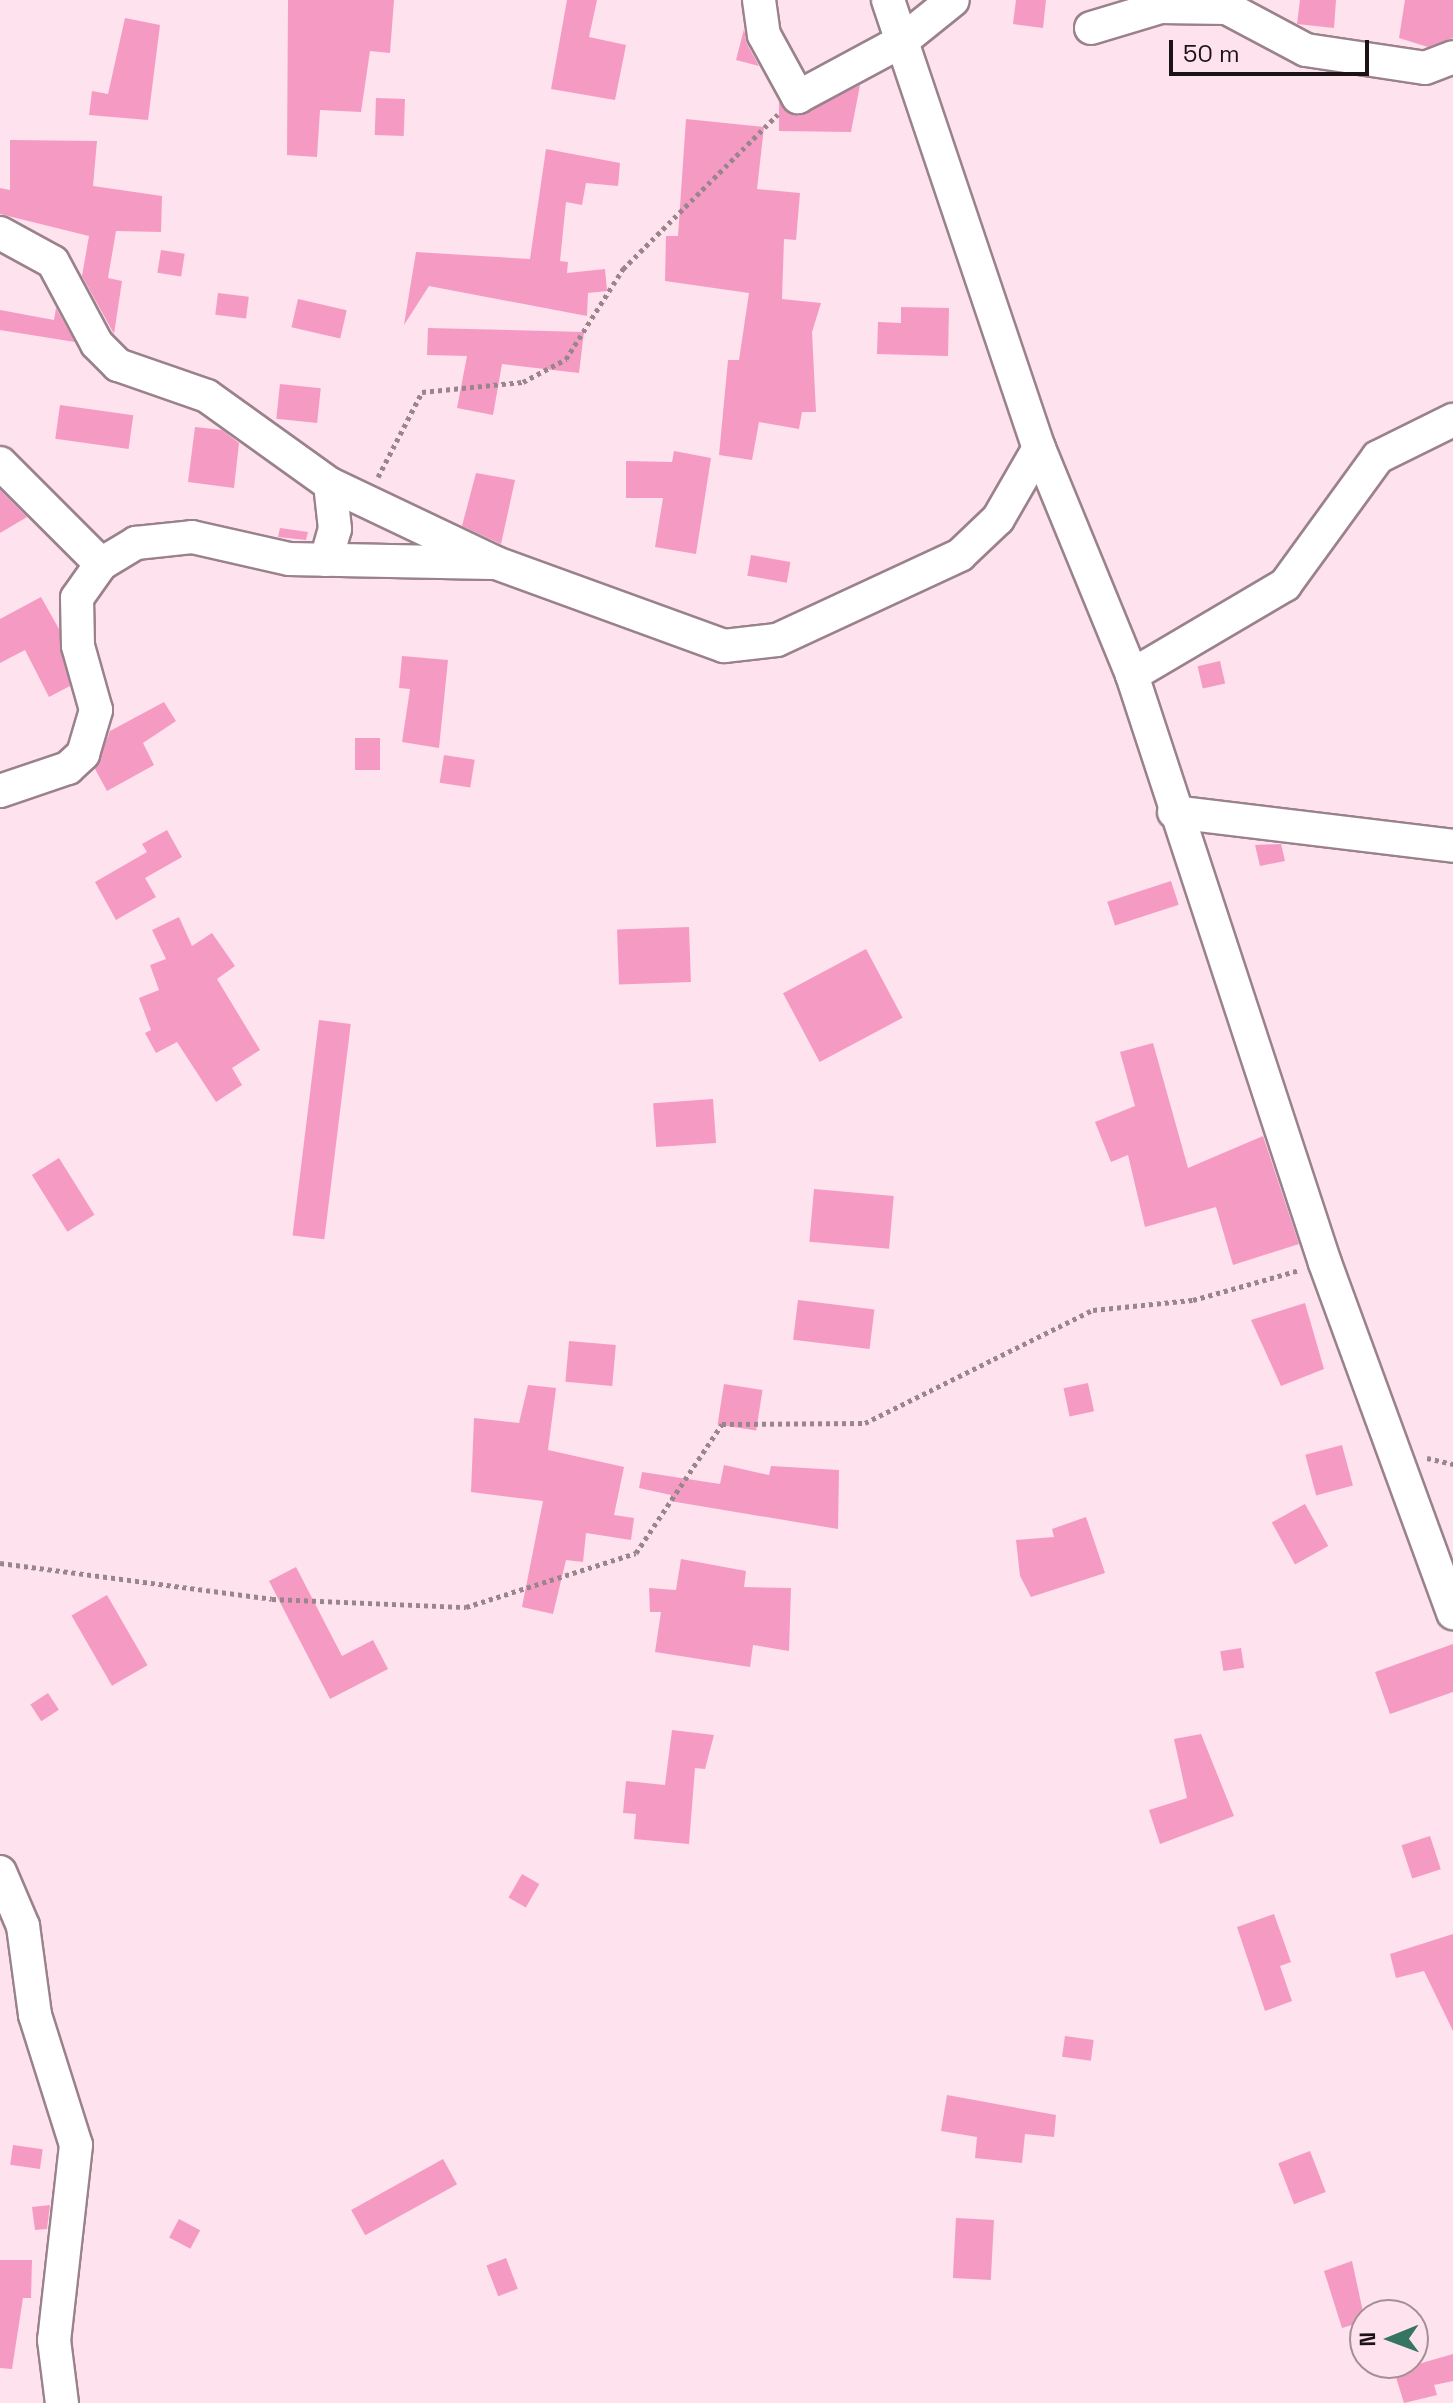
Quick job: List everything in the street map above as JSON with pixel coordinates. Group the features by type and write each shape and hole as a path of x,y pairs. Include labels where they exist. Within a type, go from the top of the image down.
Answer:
{"street":[{"path":"759,0 764,35 798,97 902,41 953,0"},
{"path":"888,0 1039,448 1132,675 1174,812 1325,1263 1453,1613"},
{"path":"1091,28 1161,7 1227,8 1306,50 1425,68 1453,57"},
{"path":"0,233 53,262 109,358 207,396 330,484 496,563 663,618 714,644 777,640 960,555 998,519 1039,448"},
{"path":"1132,675 1285,585 1378,457 1453,420"},
{"path":"0,463 101,564"},
{"path":"326,560 335,529 330,484"},
{"path":"0,791 68,768 88,741 96,710 76,609 81,588 101,564 136,543 173,536 326,560 496,563"},
{"path":"1174,812 1453,846"},
{"path":"0,1872 23,1926 35,2015 76,2145 54,2340 62,2403"}],"path":[{"path":"367,500 422,392 523,382 566,359 623,269 798,97"},
{"path":"0,1563 272,1599 466,1607 636,1553 722,1424 865,1423 1093,1310 1193,1300 1325,1263"}],"building":[{"path":"288,0 394,0 390,53 370,51 361,112 320,110 317,157 287,155"},
{"path":"567,0 597,0 589,37 626,45 615,100 551,89"},
{"path":"1016,0 1046,0 1043,28 1013,24"},
{"path":"1300,0 1336,0 1334,28 1297,24"},
{"path":"1405,0 1453,0 1453,38 1428,47 1399,38"},
{"path":"125,18 160,25 148,120 89,115 92,91 108,94"},
{"path":"744,29 747,44 759,66 736,60"},
{"path":"860,85 851,132 779,131 779,101 798,116"},
{"path":"376,98 405,99 404,136 375,135"},
{"path":"686,119 764,127 757,189 800,193 796,240 784,239 782,299 821,303 812,332 816,412 802,412 799,429 759,422 752,460 719,455 728,360 739,360 749,293 665,281 666,236 678,236"},
{"path":"10,140 97,141 93,186 162,196 161,232 116,231 108,278 122,281 114,334 82,276 89,236 0,214 0,188 10,190"},
{"path":"546,149 620,163 618,186 586,183 582,205 566,202 560,261 568,262 567,273 605,269 607,291 588,293 587,316 429,286 404,325 416,252 530,259"},
{"path":"161,250 185,254 181,276 157,273"},
{"path":"218,293 249,297 246,319 215,315"},
{"path":"298,299 347,310 340,339 291,327"},
{"path":"901,307 949,308 948,356 877,354 878,322 901,323"},
{"path":"56,308 75,342 0,330 0,310 54,320"},
{"path":"428,328 584,332 579,373 502,364 493,415 457,408 467,356 427,355"},
{"path":"280,384 321,388 317,423 276,419"},
{"path":"60,405 133,415 129,449 55,439"},
{"path":"195,427 222,430 239,443 234,488 188,482"},
{"path":"674,451 711,458 696,554 655,547 663,498 626,498 626,461 672,462"},
{"path":"476,473 515,480 501,544 462,526"},
{"path":"0,490 27,517 0,533"},
{"path":"280,528 308,532 306,540 278,537"},
{"path":"751,555 790,562 787,583 747,576"},
{"path":"41,597 59,629 70,686 49,697 25,650 0,663 0,619"},
{"path":"402,656 448,660 439,748 402,742 410,689 399,688"},
{"path":"1220,661 1225,683 1203,689 1198,666"},
{"path":"164,702 176,721 143,743 154,765 107,791 95,769 110,731"},
{"path":"355,738 380,738 380,770 355,770"},
{"path":"444,755 475,760 470,788 440,783"},
{"path":"167,830 182,857 145,878 156,897 116,920 95,882 147,852 142,844"},
{"path":"1281,844 1285,861 1260,866 1255,845"},
{"path":"1171,881 1179,905 1115,925 1107,902"},
{"path":"179,917 192,946 212,933 235,966 217,979 260,1050 232,1068 242,1085 216,1102 177,1042 156,1053 145,1033 151,1030 139,998 159,990 150,965 166,959 152,930"},
{"path":"689,927 691,982 619,984 617,930"},
{"path":"866,949 903,1018 820,1062 783,993"},
{"path":"319,1020 351,1024 324,1239 293,1235"},
{"path":"1153,1043 1188,1168 1263,1136 1299,1244 1233,1265 1216,1207 1145,1227 1128,1155 1111,1162 1095,1122 1135,1106 1120,1052"},
{"path":"713,1099 716,1143 656,1147 653,1103"},
{"path":"59,1158 95,1215 67,1232 32,1175"},
{"path":"814,1189 894,1196 889,1249 809,1242"},
{"path":"798,1300 874,1309 870,1349 793,1340"},
{"path":"1305,1303 1324,1369 1281,1386 1251,1320"},
{"path":"569,1341 616,1345 612,1386 565,1382"},
{"path":"1088,1383 1094,1411 1070,1417 1064,1388"},
{"path":"724,1384 763,1390 756,1431 718,1424"},
{"path":"528,1385 556,1388 548,1450 624,1467 614,1515 634,1518 631,1540 586,1533 583,1562 566,1560 553,1614 522,1607 543,1501 471,1492 474,1418 519,1423"},
{"path":"1342,1445 1353,1486 1316,1495 1305,1455"},
{"path":"724,1465 769,1475 771,1466 839,1470 838,1529 670,1501 671,1495 639,1488 642,1472 720,1484"},
{"path":"1305,1504 1328,1546 1295,1564 1272,1522"},
{"path":"1086,1517 1105,1573 1031,1597 1020,1576 1016,1540 1054,1537 1052,1529"},
{"path":"681,1559 746,1571 744,1587 791,1588 789,1651 753,1645 750,1667 655,1652 661,1612 650,1612 649,1588 676,1590"},
{"path":"296,1567 342,1656 373,1640 388,1669 330,1699 269,1581"},
{"path":"107,1595 148,1665 112,1686 71,1616"},
{"path":"1453,1644 1453,1692 1390,1714 1375,1672"},
{"path":"1241,1648 1244,1668 1223,1671 1220,1651"},
{"path":"48,1693 59,1710 41,1721 30,1704"},
{"path":"672,1730 714,1735 705,1769 695,1768 689,1844 634,1839 636,1814 623,1813 626,1781 665,1785"},
{"path":"1201,1734 1234,1816 1160,1844 1149,1810 1187,1798 1174,1739"},
{"path":"1430,1836 1441,1869 1412,1879 1401,1845"},
{"path":"522,1874 539,1884 526,1907 508,1897"},
{"path":"1274,1914 1291,1962 1280,1966 1292,2001 1265,2011 1237,1927"},
{"path":"1453,1934 1453,2031 1424,1971 1396,1978 1390,1954"},
{"path":"1065,2036 1094,2040 1091,2061 1062,2057"},
{"path":"947,2095 1056,2115 1054,2137 1025,2134 1022,2163 975,2158 977,2137 941,2131"},
{"path":"13,2145 43,2149 40,2169 10,2165"},
{"path":"1310,2151 1326,2192 1294,2204 1278,2163"},
{"path":"443,2159 457,2184 365,2235 351,2210"},
{"path":"50,2205 47,2229 35,2230 32,2207"},
{"path":"956,2218 994,2220 991,2280 953,2278"},
{"path":"179,2219 200,2230 190,2249 169,2238"},
{"path":"506,2258 518,2289 498,2296 486,2266"},
{"path":"0,2260 32,2260 31,2298 23,2298 12,2369 0,2368"},
{"path":"1352,2261 1360,2299 1349,2299 1349,2326 1342,2328 1324,2271"},
{"path":"1453,2354 1453,2381 1434,2385 1437,2395 1404,2403 1396,2379 1429,2379 1429,2361"}]}
